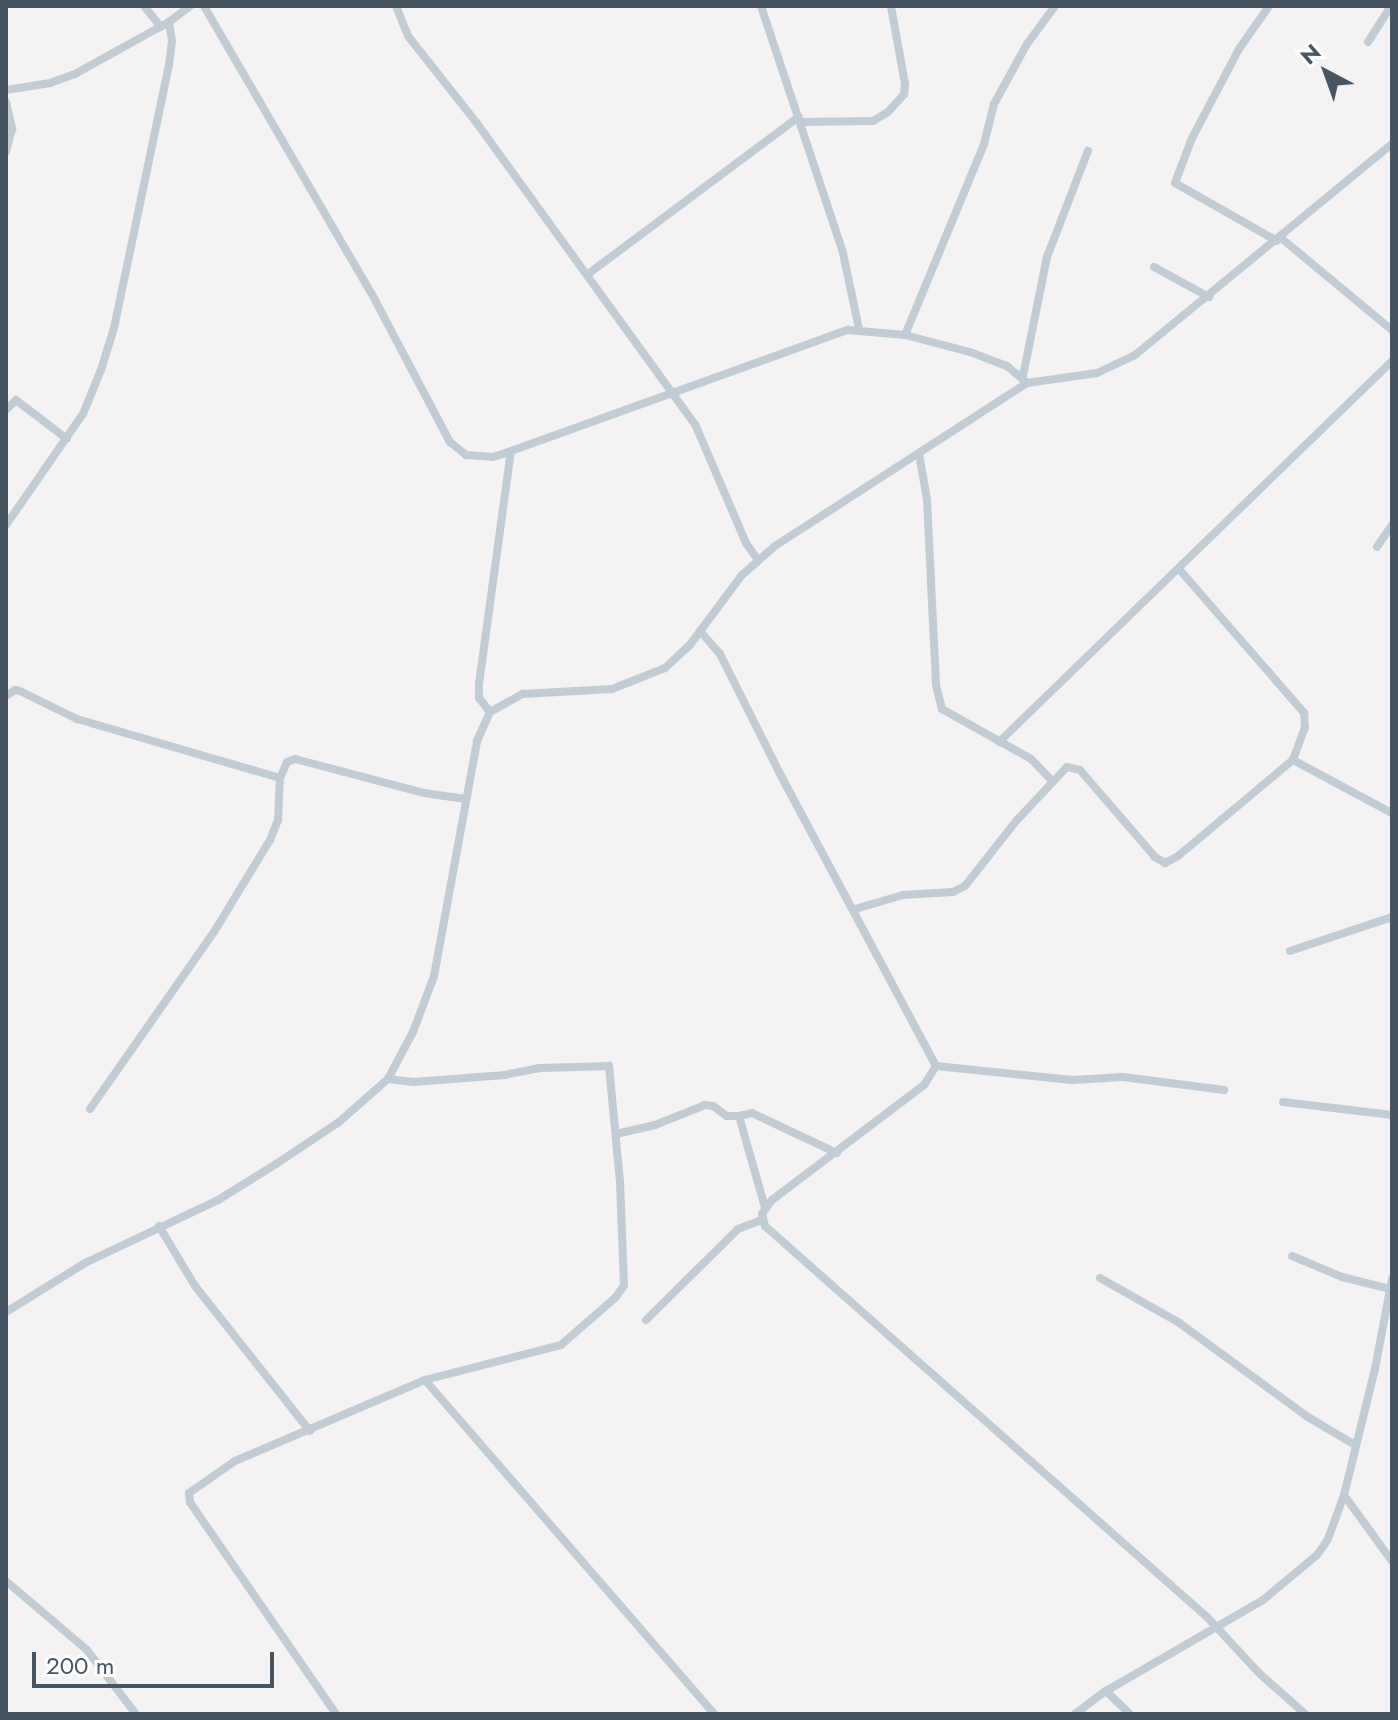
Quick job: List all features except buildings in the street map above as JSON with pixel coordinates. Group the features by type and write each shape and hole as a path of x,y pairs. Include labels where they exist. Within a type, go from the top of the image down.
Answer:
{"street":[{"path":"6,525 67,439 88,403 114,328 172,41 165,25 144,6"},
{"path":"6,90 50,83 75,74 165,25 190,6"},
{"path":"204,6 375,300 450,442 475,457 511,451 835,333 859,329 905,335 996,361 1025,379"},
{"path":"396,6 408,36 466,108 512,176 588,274 671,392 706,446 746,543 758,560"},
{"path":"761,6 851,283 859,329"},
{"path":"588,274 671,208 800,120 873,121 888,112 904,94 905,84 891,6"},
{"path":"905,335 984,144 994,104 1027,44 1055,6"},
{"path":"1269,6 1239,49 1192,138 1175,183 1279,239 1392,330"},
{"path":"1368,42 1391,6"},
{"path":"6,102 12,129 6,152"},
{"path":"6,1312 72,1270 218,1200 339,1122 388,1079 413,1032 434,976 479,731 490,712 523,694 612,689 665,668 758,560 1025,379 1110,369 1143,349 1392,144"},
{"path":"1025,379 1047,257 1088,151"},
{"path":"1154,267 1209,297"},
{"path":"999,742 1392,361"},
{"path":"6,410 16,400 67,439"},
{"path":"490,712 479,698 479,684 511,451"},
{"path":"919,453 928,513 939,699 946,714 1031,759 1052,781"},
{"path":"1377,547 1392,525"},
{"path":"855,909 903,895 953,892 965,886 1067,767 1077,768 1155,857 1165,863 1178,856 1293,760 1305,727 1304,713 1179,569"},
{"path":"700,631 720,654 773,762 855,909 936,1066"},
{"path":"6,696 15,690 20,691 77,719 280,778"},
{"path":"90,1109 214,932 270,840 278,820 280,778 287,762 299,759 424,793 466,799"},
{"path":"1293,760 1392,813"},
{"path":"1290,951 1392,917"},
{"path":"336,1714 188,1497 192,1488 224,1468 425,1380 561,1345 622,1291 622,1210 609,1066 540,1068 505,1075 413,1082 388,1079"},
{"path":"936,1066 1072,1080 1123,1077 1224,1090"},
{"path":"765,1207 924,1085 936,1066"},
{"path":"1283,1102 1392,1115"},
{"path":"616,1134 638,1130 705,1105 727,1116 752,1113 837,1153"},
{"path":"739,1116 765,1207 762,1220 777,1240 1216,1627 1260,1674 1305,1714"},
{"path":"646,1320 738,1229 762,1220"},
{"path":"159,1226 195,1286 310,1431"},
{"path":"1292,1256 1342,1277 1390,1289"},
{"path":"1100,1278 1178,1322 1308,1417 1355,1445"},
{"path":"1075,1714 1106,1691 1263,1600 1305,1569 1328,1539 1344,1495 1378,1355 1392,1279"},
{"path":"425,1380 714,1714"},
{"path":"1344,1495 1392,1561"},
{"path":"6,1581 87,1650 136,1714"},
{"path":"1106,1691 1130,1714"}]}
